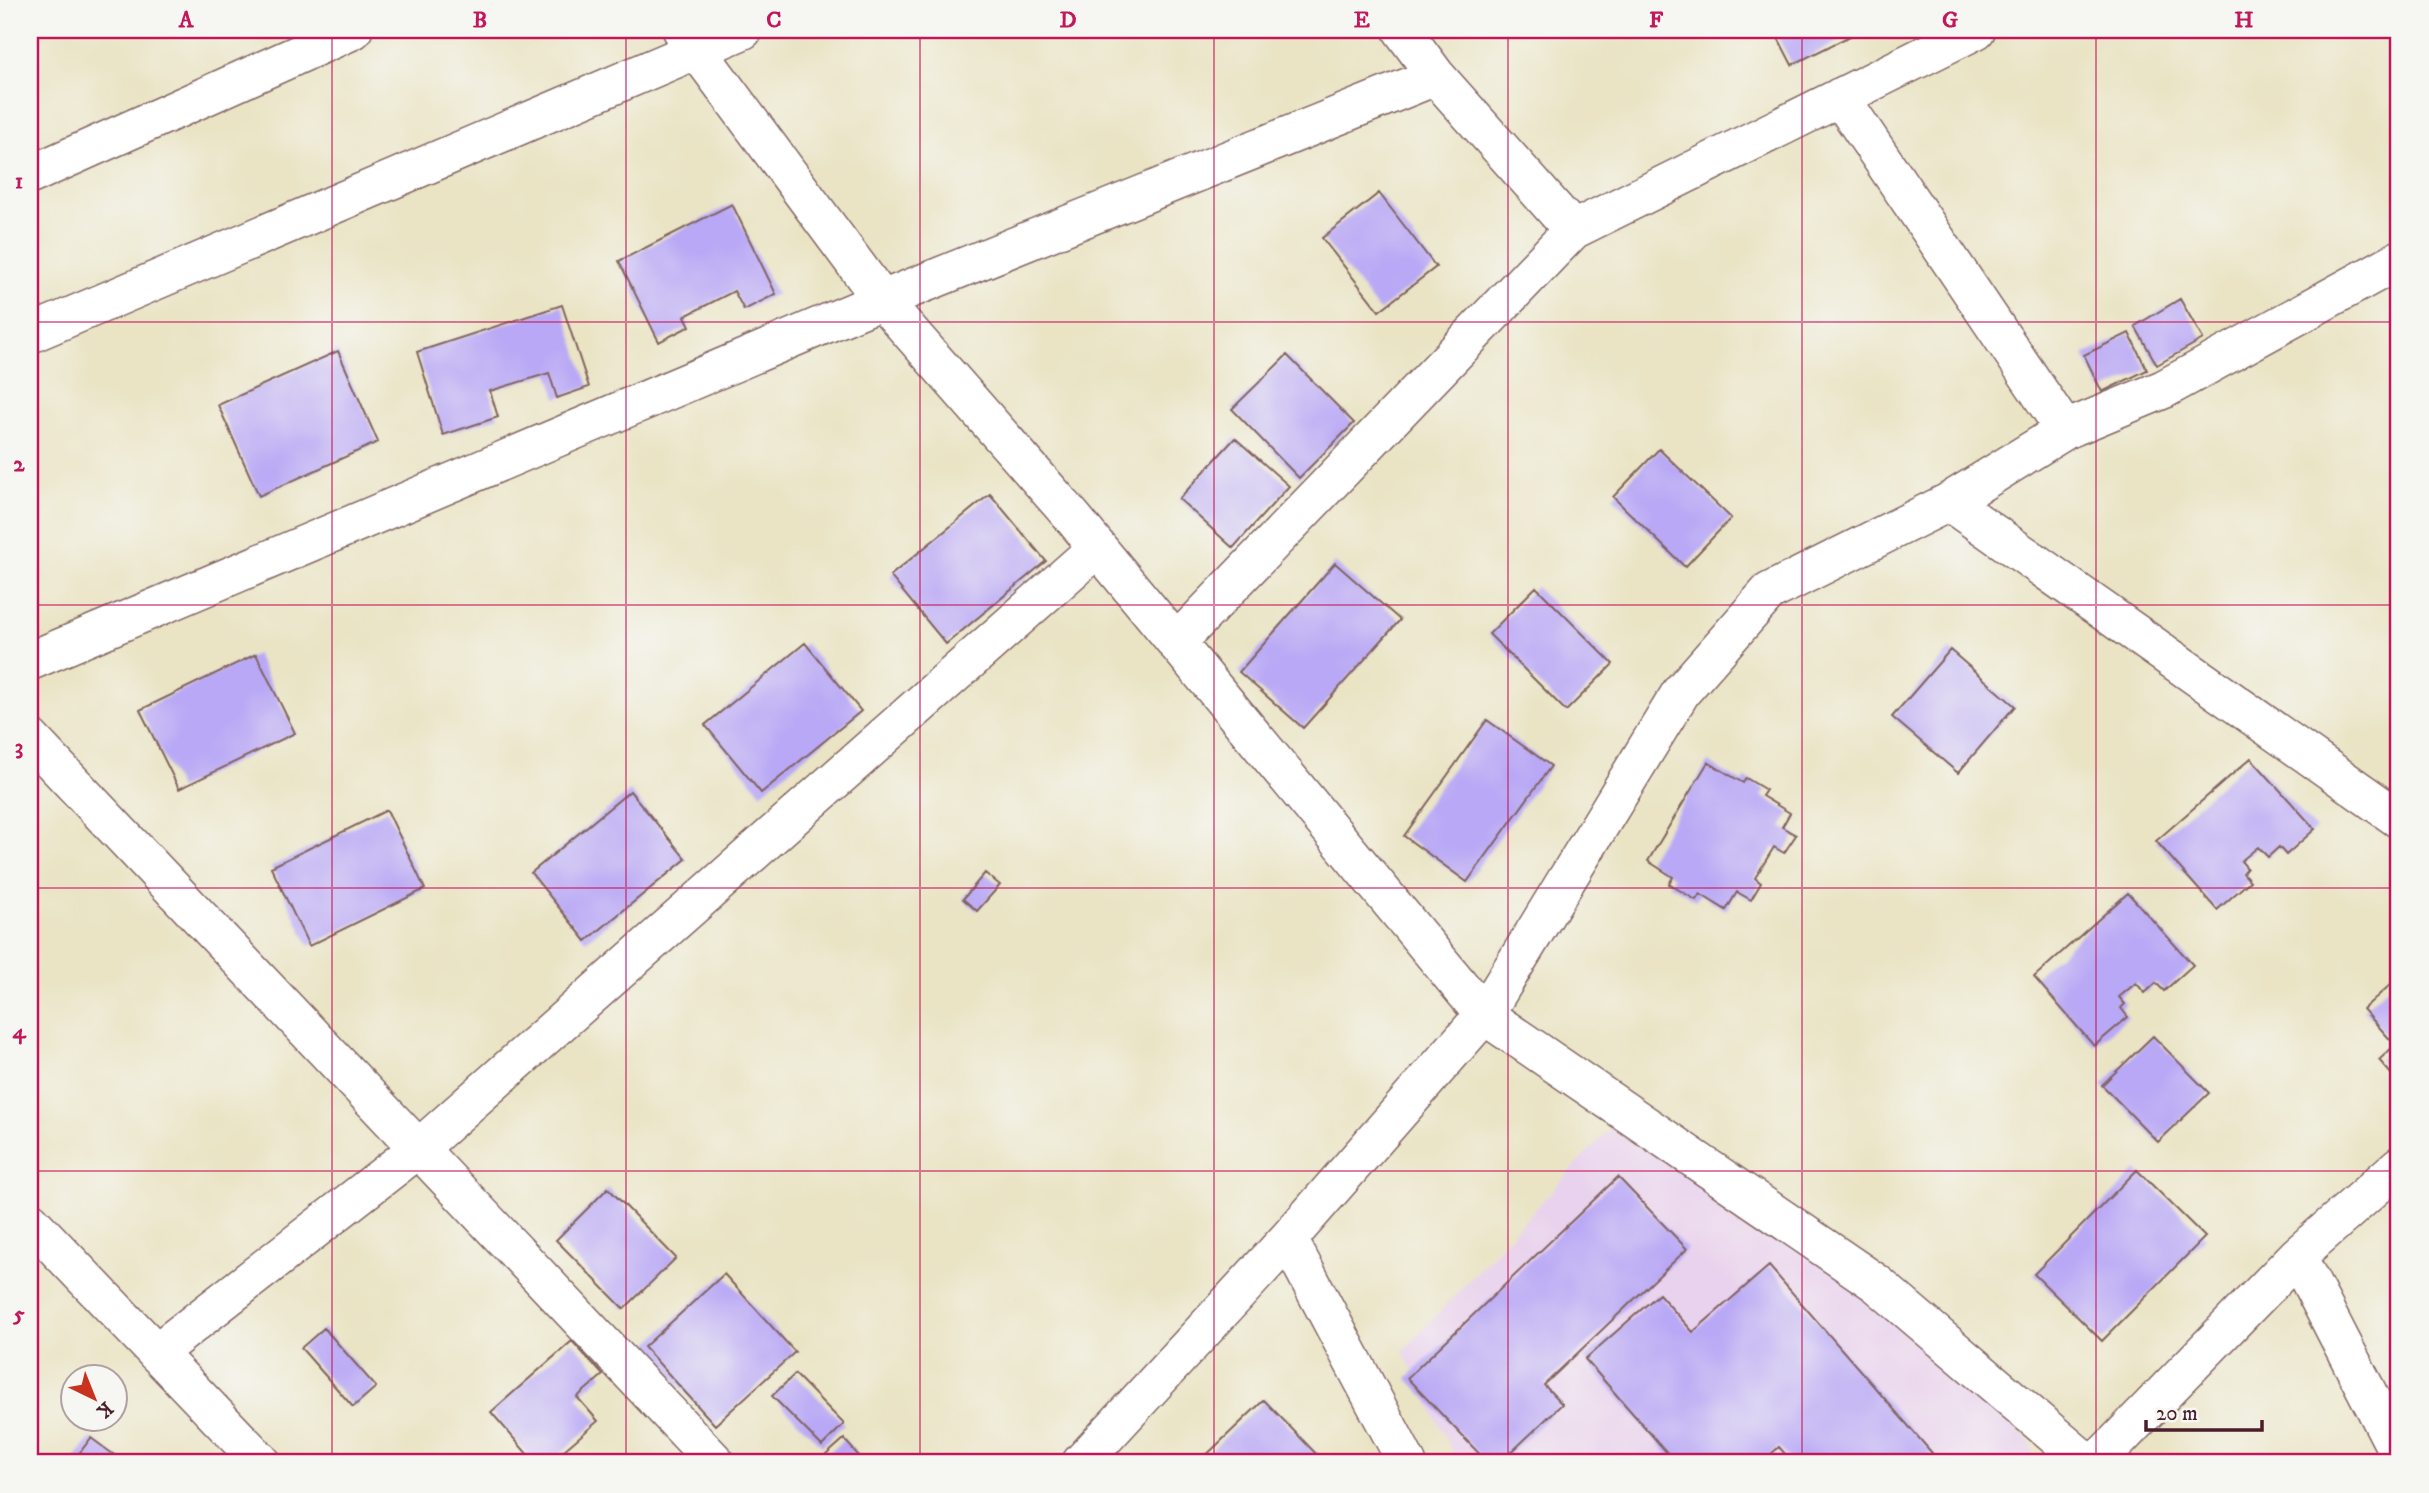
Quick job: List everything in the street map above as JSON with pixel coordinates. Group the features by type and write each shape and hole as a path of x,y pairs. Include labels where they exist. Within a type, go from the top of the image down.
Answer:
{"street":[{"path":"30,176 353,30"},
{"path":"30,334 689,40 743,30"},
{"path":"1402,30 1436,76 1573,230"},
{"path":"1176,643 1573,230 1976,30"},
{"path":"689,40 881,300 1097,548 1484,1015 1876,1283 2087,1463"},
{"path":"30,661 881,300 1436,76"},
{"path":"1840,97 2065,430"},
{"path":"1081,1463 1288,1240 1484,1015 1681,692 1769,592 1949,502 2065,430 2164,388 2399,260"},
{"path":"1949,502 2399,819"},
{"path":"156,1353 418,1149 1097,548"},
{"path":"30,738 716,1463"},
{"path":"2096,1463 2297,1256 2399,1166"},
{"path":"30,1221 262,1463"},
{"path":"1288,1240 1407,1463"},
{"path":"2297,1256 2399,1454"}],"shaded area":[{"path":"1613,1125 1863,1288 2031,1444 2033,1463 1458,1463 1403,1351"}],"building":[{"path":"1774,30 1862,30 1792,65"},
{"path":"1379,193 1436,267 1379,311 1322,238"},
{"path":"732,204 776,294 744,310 734,291 685,316 690,326 659,342 619,261"},
{"path":"2180,299 2203,339 2157,365 2135,326"},
{"path":"562,305 589,387 557,398 549,373 490,391 498,417 443,435 417,352"},
{"path":"2129,333 2147,370 2102,392 2084,355"},
{"path":"338,351 378,442 259,496 218,405"},
{"path":"1287,355 1354,423 1299,478 1232,409"},
{"path":"1235,438 1289,486 1233,548 1179,499"},
{"path":"1659,449 1731,518 1685,567 1613,497"},
{"path":"990,494 1046,561 946,644 890,576"},
{"path":"1335,563 1400,620 1303,728 1239,672"},
{"path":"1536,587 1613,664 1566,711 1489,634"},
{"path":"805,643 861,711 761,793 705,725"},
{"path":"1950,650 2015,706 1958,773 1892,717"},
{"path":"256,654 295,733 179,789 140,710"},
{"path":"1487,720 1551,766 1467,882 1404,836"},
{"path":"2251,758 2315,829 2286,855 2279,847 2268,857 2258,847 2241,861 2247,868 2243,873 2250,881 2217,910 2156,841"},
{"path":"1708,762 1743,783 1746,778 1766,790 1762,796 1790,813 1782,827 1796,835 1784,853 1774,847 1755,878 1761,883 1751,900 1737,892 1726,910 1700,894 1696,900 1669,884 1673,877 1648,861"},
{"path":"630,791 686,859 586,941 531,873"},
{"path":"387,810 425,889 309,946 271,867"},
{"path":"985,873 1000,885 977,911 963,899"},
{"path":"2128,893 2193,965 2164,991 2156,983 2145,993 2136,983 2119,997 2125,1004 2121,1008 2128,1017 2094,1046 2034,977"},
{"path":"2399,977 2399,1083 2379,1060 2395,1045 2363,1009"},
{"path":"2153,1036 2209,1093 2158,1142 2102,1085"},
{"path":"2137,1170 2205,1237 2102,1341 2034,1274"},
{"path":"1618,1177 1687,1249 1544,1385 1562,1404 1500,1463 1488,1463 1407,1378"},
{"path":"608,1188 676,1258 624,1309 556,1240"},
{"path":"1769,1266 1932,1453 1921,1463 1793,1463 1779,1447 1761,1463 1676,1463 1585,1359 1659,1294 1693,1332"},
{"path":"724,1274 795,1352 715,1425 644,1347"},
{"path":"324,1328 376,1387 353,1407 301,1348"},
{"path":"572,1341 603,1375 577,1397 598,1421 549,1463 535,1463 491,1412"},
{"path":"795,1374 844,1424 822,1446 772,1396"},
{"path":"1264,1400 1325,1463 1198,1463"},
{"path":"91,1438 125,1463 72,1463"},
{"path":"844,1439 865,1463 817,1463"}]}
